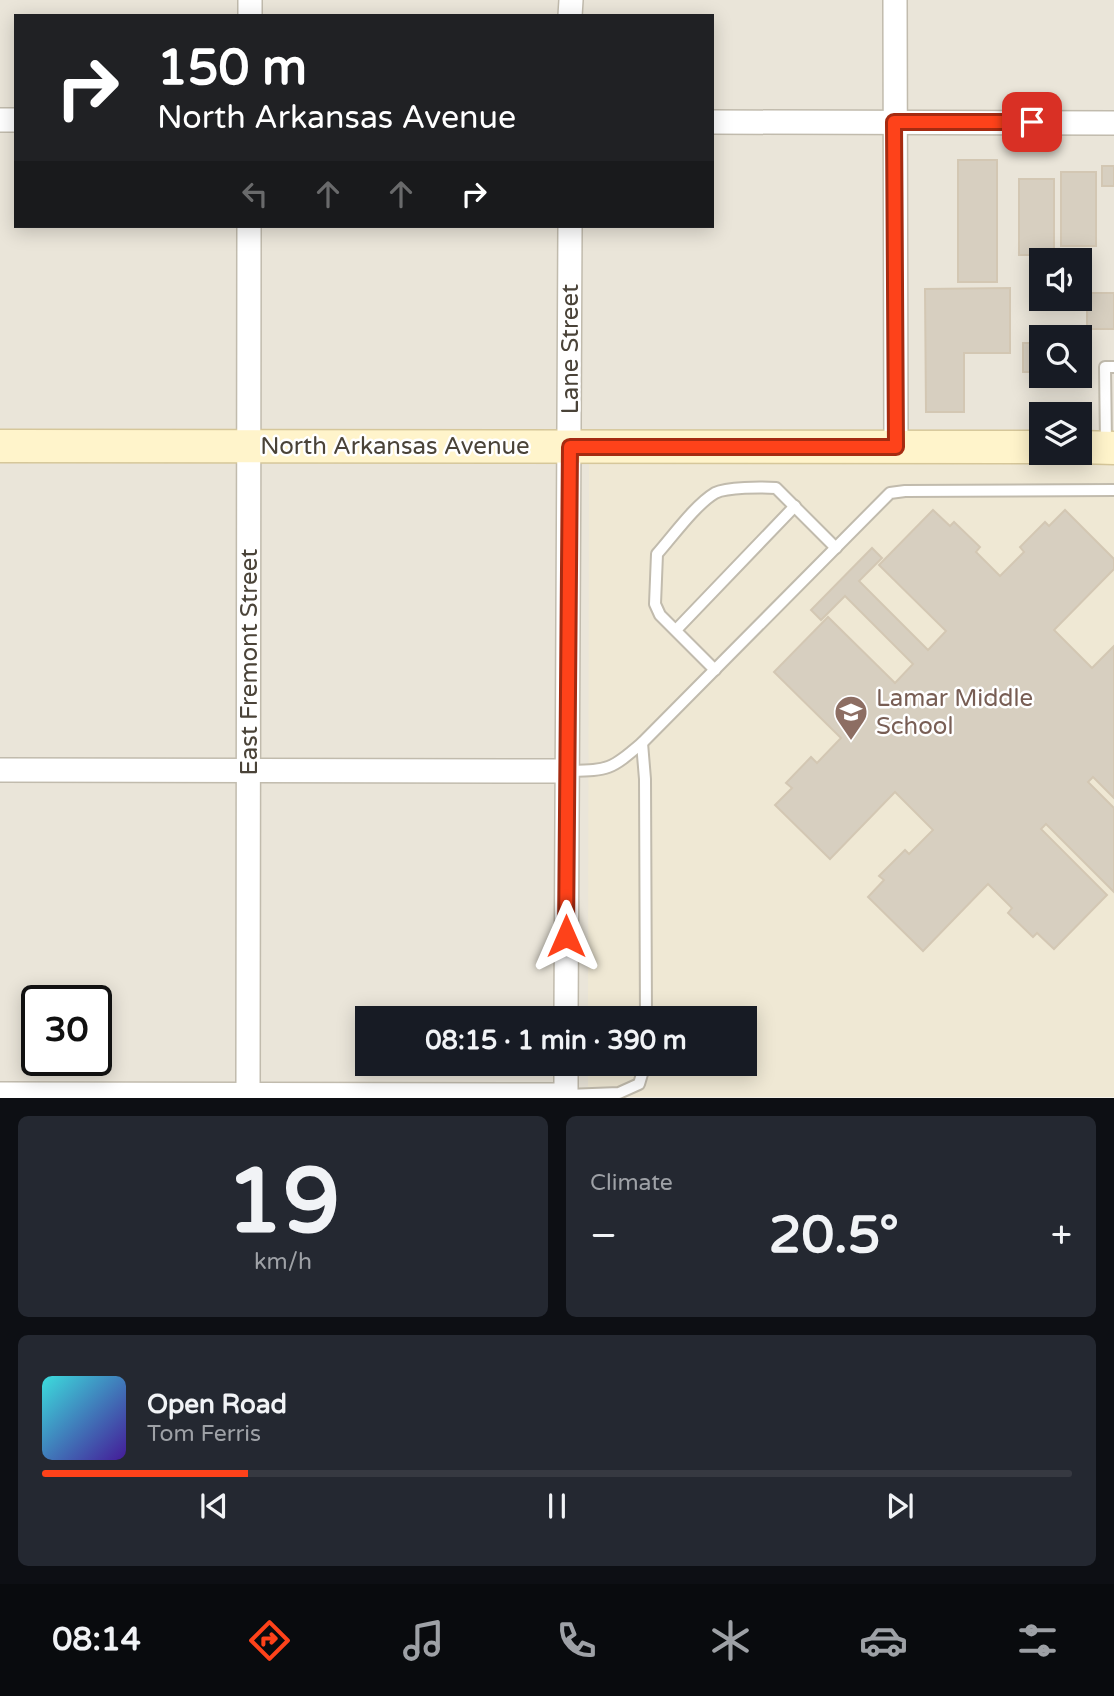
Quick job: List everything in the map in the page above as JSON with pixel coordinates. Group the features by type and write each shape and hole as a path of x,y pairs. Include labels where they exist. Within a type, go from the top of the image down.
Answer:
{"main road":[{"name":"North Arkansas Avenue","path":"0,446 1029,447"}],"street":[{"path":"895,0 896,447"},
{"path":"714,122 1114,122"},
{"name":"East Fremont Street","path":"248,1096 249,228"},
{"name":"Lane Street","path":"566,1006 570,228"},
{"path":"0,770 566,771"},
{"path":"0,1094 566,1096 566,1076"}],"lane":[{"path":"1104,436 1105,367 1114,367"},
{"path":"715,670 660,615 655,604 657,554 708,499 718,491 776,488 836,548"},
{"path":"566,771 603,770 615,766 642,743 890,493 1114,490"},
{"path":"676,630 795,506"},
{"path":"642,743 645,779 646,1006"},
{"path":"566,1096 619,1093 639,1084 641,1076"}],"shaded area":[{"path":"0,0 1114,0 1114,1097 0,1098"},
{"name":"Lamar Middle School","path":"589,462 1114,465 1114,1097 588,1097 588,1076 757,1076 757,1006 588,1006"}],"building":[{"path":"958,160 997,160 997,282 958,282"},
{"path":"1102,166 1114,166 1114,186 1102,186"},
{"path":"1061,172 1096,172 1096,246 1061,246"},
{"path":"1019,179 1054,179 1054,248 1029,248 1029,255 1019,255"},
{"path":"1010,288 1010,353 964,353 964,412 926,412 925,289"},
{"path":"1092,293 1114,293 1114,329 1092,329 1092,325 1087,325 1087,311 1092,311"},
{"path":"1023,343 1029,343 1029,372 1023,372"},
{"path":"933,510 950,526 954,522 980,547 976,552 1000,576 1024,552 1020,547 1045,522 1049,526 1065,510 1114,559 1114,569 1054,630 1092,668 1114,646 1114,798 1093,777 1088,782 1114,808 1114,892 1046,824 1041,829 1107,895 1054,949 1037,933 1033,937 1008,913 1012,908 988,884 923,951 868,897 884,880 879,876 905,850 909,854 933,830 895,792 830,859 775,805 792,788 786,783 811,757 817,763 841,738 774,672 828,617 895,683 913,664 845,596 821,620 811,610 872,548 882,558 859,581 928,650 946,631 879,565"}],"place":[{"name":"Lamar Middle School","path":"851,742"}],"route":[{"path":"566,936 570,447 896,447 894,122 1032,122"}]}
